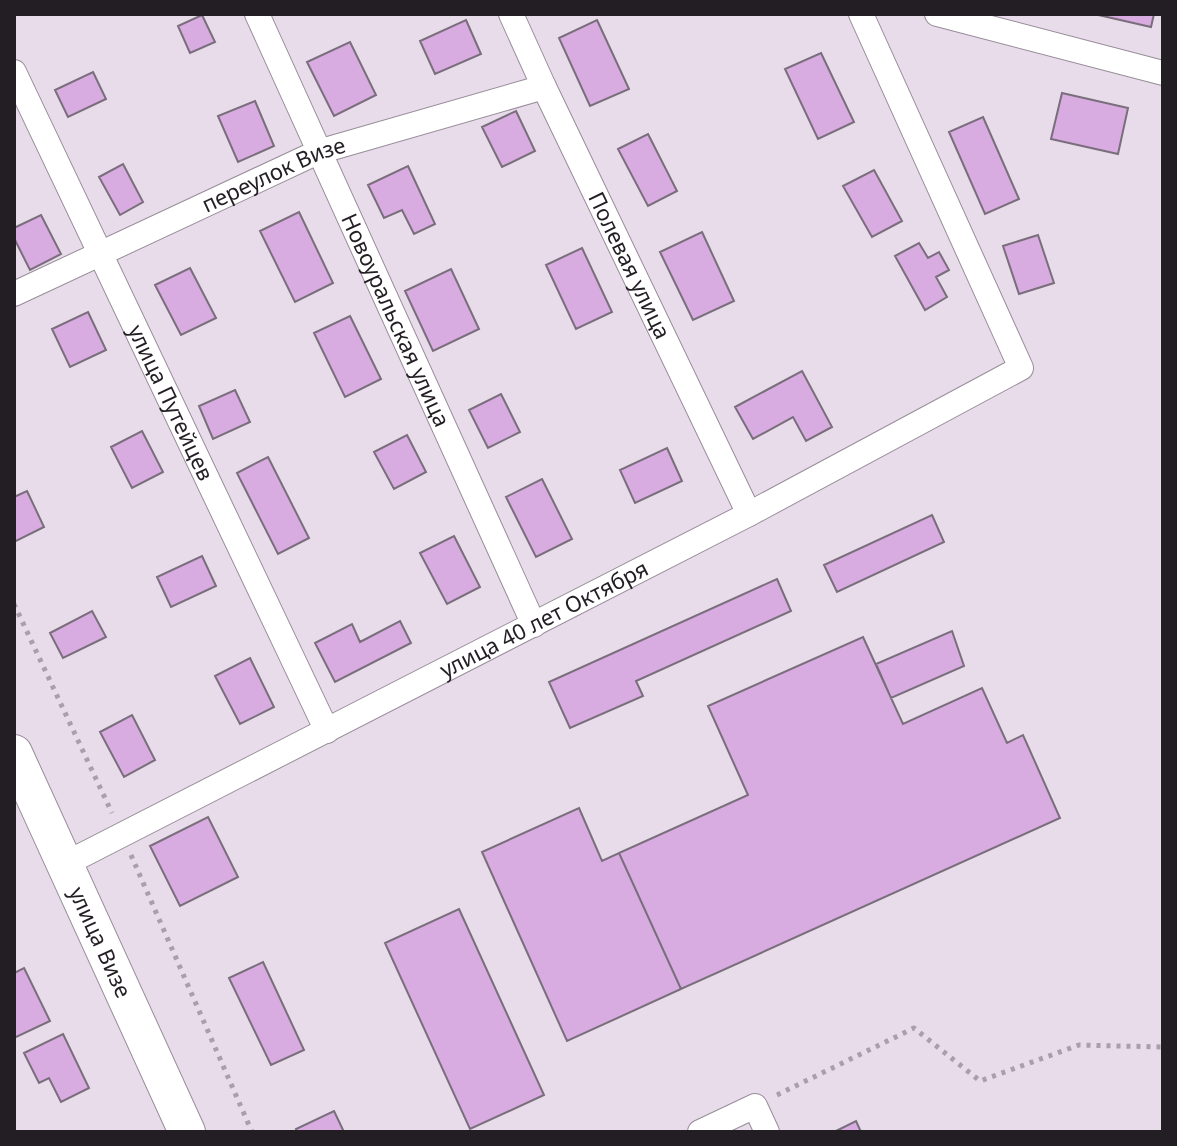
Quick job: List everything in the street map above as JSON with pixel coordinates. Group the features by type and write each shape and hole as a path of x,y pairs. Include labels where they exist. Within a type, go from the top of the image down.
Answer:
{"street":[{"name":"Новоуральская улица","path":"257,14 534,625"},
{"name":"Полевая улица","path":"511,14 749,514"},
{"name":"улица 40 лет Октября","path":"65,864 749,514 1021,368 861,14"},
{"path":"937,14 1163,73"},
{"name":"улица Путейцев","path":"14,72 327,731"},
{"name":"переулок Визе","path":"14,294 318,152 544,87"},
{"name":"улица Визе","path":"14,753 187,1132"},
{"path":"700,1132 755,1106 767,1132"}],"path":[{"path":"14,604 122,834 252,1132"},
{"path":"755,1106 914,1028 980,1081 1079,1045 1163,1047"}],"building":[{"path":"1094,14 1154,14 1151,27"},
{"path":"202,15 215,42 190,53 178,26"},
{"path":"466,20 481,54 435,74 420,41"},
{"path":"597,20 629,89 590,106 559,38"},
{"path":"350,42 376,95 334,116 307,62"},
{"path":"821,53 854,122 818,139 785,69"},
{"path":"93,72 106,99 68,117 55,90"},
{"path":"1062,93 1128,108 1118,154 1051,139"},
{"path":"255,101 274,146 238,162 218,116"},
{"path":"516,111 535,151 502,167 482,127"},
{"path":"983,117 1019,199 985,214 949,132"},
{"path":"648,134 677,191 648,206 618,149"},
{"path":"123,164 143,202 120,215 99,177"},
{"path":"408,166 435,224 414,234 402,210 384,218 368,185"},
{"path":"874,170 902,221 872,237 843,186"},
{"path":"299,212 333,283 295,302 260,231"},
{"path":"41,215 61,254 30,270 14,238 14,228"},
{"path":"702,232 734,301 693,320 660,252"},
{"path":"1038,235 1054,283 1019,294 1003,246"},
{"path":"919,243 928,258 939,252 949,270 936,277 947,297 925,310 895,256"},
{"path":"582,248 612,312 576,329 546,265"},
{"path":"190,268 216,318 181,335 155,285"},
{"path":"451,269 479,329 433,351 405,291"},
{"path":"88,312 106,350 70,367 52,329"},
{"path":"350,316 381,379 345,397 314,333"},
{"path":"802,371 832,427 806,441 793,417 753,439 735,407"},
{"path":"235,390 250,422 213,439 199,406"},
{"path":"501,394 520,432 488,448 469,410"},
{"path":"142,431 163,472 132,488 111,447"},
{"path":"407,435 426,472 394,489 374,452"},
{"path":"667,448 682,481 635,503 620,470"},
{"path":"268,457 309,538 278,554 237,473"},
{"path":"542,479 572,539 536,557 506,497"},
{"path":"27,491 44,527 14,542 14,497"},
{"path":"932,515 944,542 837,592 824,565"},
{"path":"454,536 480,587 447,604 420,553"},
{"path":"202,556 216,586 171,607 157,577"},
{"path":"777,579 791,611 636,681 643,696 570,728 549,682"},
{"path":"92,611 106,637 63,658 50,633"},
{"path":"400,621 411,643 335,682 315,643 352,624 360,642"},
{"path":"952,631 964,666 891,698 876,664"},
{"path":"863,637 903,724 982,688 1007,743 1023,735 1060,818 681,989 619,853 748,795 708,706"},
{"path":"250,658 274,707 240,724 215,676"},
{"path":"132,715 155,760 124,777 100,732"},
{"path":"579,808 602,861 619,853 681,989 567,1041 482,852"},
{"path":"208,817 238,877 180,906 150,846"},
{"path":"459,909 544,1095 470,1129 385,943"},
{"path":"263,962 304,1050 271,1065 229,978"},
{"path":"24,968 50,1021 14,1038 14,973"},
{"path":"63,1034 89,1088 61,1102 49,1078 39,1083 24,1053"},
{"path":"334,1111 344,1132 297,1132 296,1129"},
{"path":"856,1121 861,1132 834,1132"}]}
